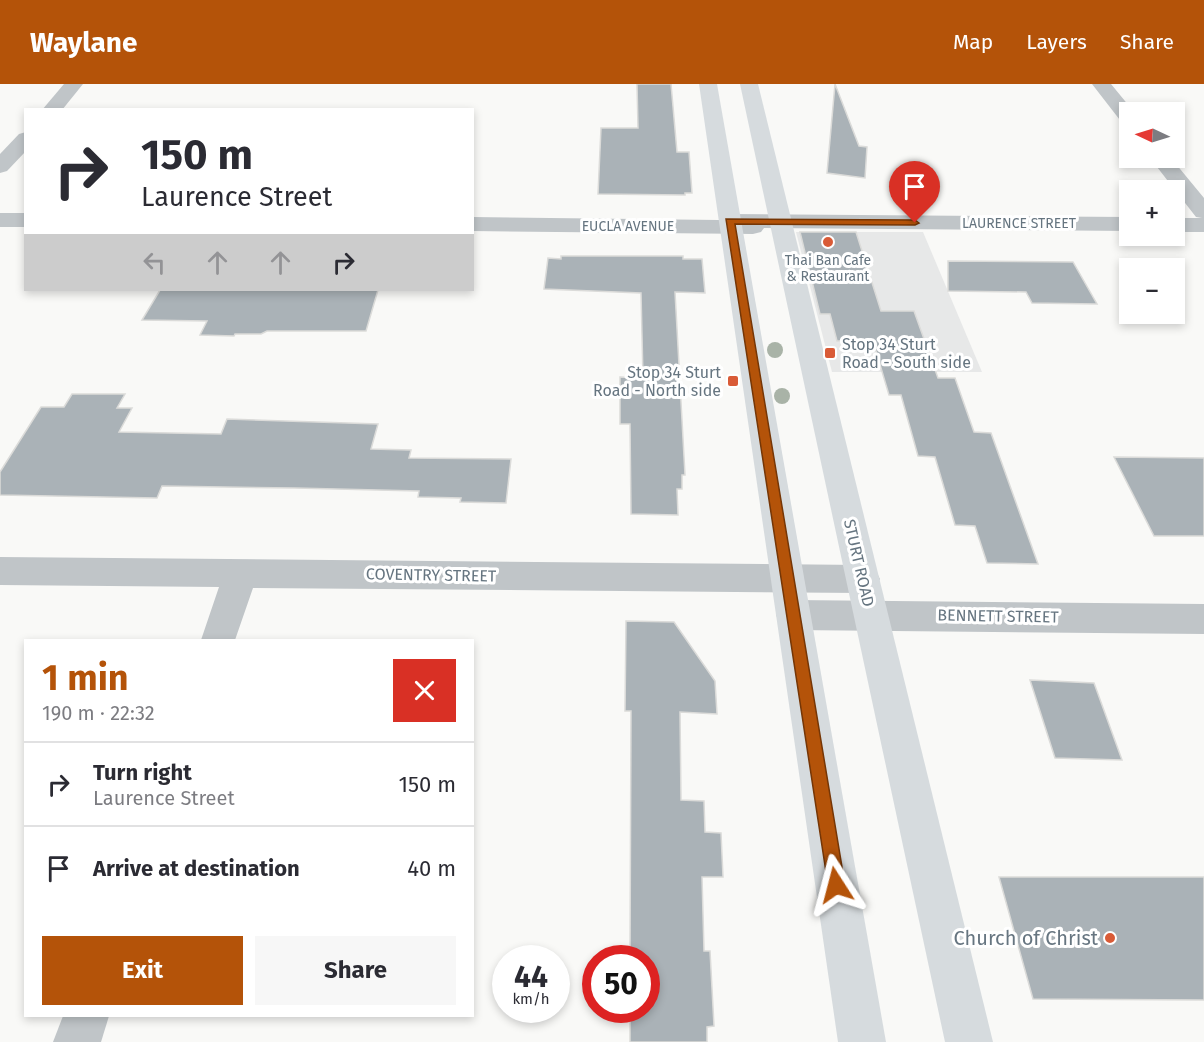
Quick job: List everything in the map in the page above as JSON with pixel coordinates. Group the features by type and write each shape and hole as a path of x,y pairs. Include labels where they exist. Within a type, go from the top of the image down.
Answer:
{"main road":[{"path":"708,84 862,1042"},
{"name":"STURT ROAD","path":"749,84 969,1042"}],"street":[{"path":"53,108 74,84"},
{"path":"1101,84 1119,106"},
{"path":"0,167 24,140"},
{"path":"1168,168 1204,212"},
{"path":"0,220 24,220"},
{"name":"EUCLA AVENUE","path":"474,224 782,225"},
{"name":"LAURENCE STREET","path":"782,225 1119,224"},
{"path":"1185,225 1204,225"},
{"name":"COVENTRY STREET","path":"0,571 863,579"},
{"path":"218,639 241,573"},
{"name":"BENNETT STREET","path":"793,615 1204,619"},
{"path":"77,1042 86,1017"}],"shaded area":[{"path":"796,232 923,232 982,372 832,372"}],"building":[{"path":"637,84 671,84 677,152 689,152 692,193 685,193 685,195 598,194 601,128 638,128"},
{"path":"835,84 859,146 867,147 865,178 827,173"},
{"path":"800,232 856,232 881,311 914,311 938,378 955,378 974,432 991,433 1038,564 987,563 975,526 955,525 935,457 918,456 901,395 889,395 873,341 837,341 830,314 820,314"},
{"path":"561,256 683,256 683,259 702,259 705,293 675,292 685,475 682,475 682,489 677,489 678,515 631,514 630,424 620,424 620,377 643,378 641,293 544,289 548,258 561,259"},
{"path":"948,261 1073,262 1097,304 1032,303 1026,292 948,291"},
{"path":"159,291 378,291 366,331 267,331 261,334 235,334 234,336 200,335 207,321 142,320"},
{"path":"72,394 125,394 117,408 132,408 119,432 221,434 227,419 378,424 371,449 411,450 409,458 511,459 506,503 460,502 461,498 418,497 419,491 295,488 162,486 157,498 0,495 0,472 41,407 64,407"},
{"path":"1114,457 1204,458 1204,536 1154,536"},
{"path":"626,621 674,622 715,681 717,714 680,712 681,800 704,801 705,832 721,833 723,877 702,877 704,951 710,951 714,1026 707,1027 707,1042 630,1042 630,1023 660,1023 660,945 630,945 631,711 625,711"},
{"path":"1030,680 1094,683 1122,760 1055,758"},
{"name":"Church of Christ","path":"999,877 1204,877 1204,1000 1033,999"}],"place":[{"name":"Thai Ban Cafe & Restaurant","path":"828,242"},
{"name":"Stop 34 Sturt Road - South side","path":"830,353"},
{"name":"Stop 34 Sturt Road - North side","path":"733,381"},
{"name":"Church of Christ","path":"1110,938"}],"route":[{"path":"836,885 729,221 915,223"}]}
